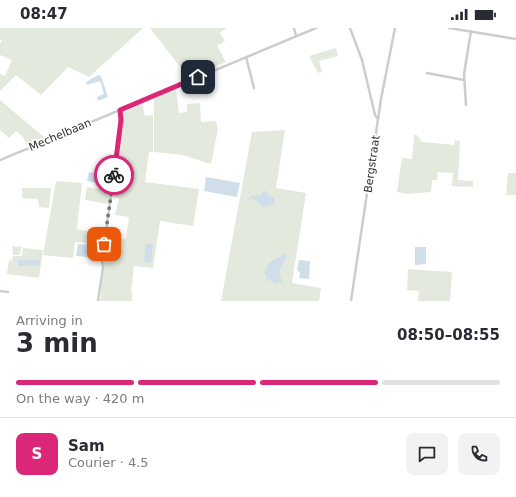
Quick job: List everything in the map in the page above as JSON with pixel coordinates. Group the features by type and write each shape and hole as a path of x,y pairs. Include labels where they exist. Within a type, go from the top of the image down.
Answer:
{"street":[{"path":"294,28 296,36"},
{"name":"Mechelbaan","path":"0,160 316,28"},
{"path":"350,28 362,60 375,115 378,120"},
{"name":"Bergstraat","path":"351,301 378,120 395,28"},
{"path":"450,28 516,39"},
{"path":"466,105 464,80 471,31"},
{"path":"246,57 254,88"},
{"path":"427,73 464,80"},
{"path":"98,301 103,267 102,260 120,131 120,110"},
{"path":"0,291 8,292"}],"shaded area":[{"path":"0,28 143,28 89,77 68,67 41,95 16,75 0,91 0,74 5,76 12,60 0,55 0,44 2,40 0,39"},
{"path":"150,28 227,28 220,33 225,41 217,46 226,62 187,78"},
{"path":"336,48 338,56 319,61 322,72 318,73 309,56"},
{"path":"98,75 101,76 108,97 98,101 97,97 104,94 100,81 87,85 86,82"},
{"path":"176,88 179,113 187,112 187,104 200,103 201,122 216,121 218,129 211,164 183,155 154,152 154,98"},
{"path":"0,100 45,138 27,146 23,137 16,131 9,138 0,130"},
{"path":"142,103 145,116 153,115 153,152 149,152 145,182 199,189 193,226 160,221 153,268 134,266 131,291 132,301 100,301 105,248 114,249 116,238 126,239 129,217 115,215 119,198 113,197 123,119 122,111"},
{"path":"285,130 276,188 306,193 292,283 321,288 319,301 221,301 252,132"},
{"path":"414,135 417,135 422,142 454,145 455,140 460,141 458,180 473,181 473,187 452,186 453,173 438,172 437,180 432,180 431,192 408,194 397,192 402,158 412,159"},
{"path":"89,172 107,175 106,185 87,181"},
{"path":"508,173 516,173 516,195 506,195"},
{"path":"206,177 240,183 237,197 204,191"},
{"path":"56,181 82,183 77,229 104,234 103,244 75,242 73,258 43,255"},
{"path":"87,187 110,191 109,204 85,200"},
{"path":"22,188 51,188 49,208 39,207 38,199 22,198"},
{"path":"265,190 269,195 275,198 275,204 263,207 252,198 242,204 252,196 261,195"},
{"path":"146,243 153,244 151,263 144,262"},
{"path":"78,244 100,246 98,258 76,256"},
{"path":"12,246 22,247 19,255 13,255"},
{"path":"415,247 426,247 426,264 415,265"},
{"path":"23,248 43,250 39,278 7,274 9,260 12,261 13,256 22,256"},
{"path":"286,253 287,257 282,264 280,271 285,287 281,282 276,284 269,279 264,283 267,277 263,271 265,271 269,263"},
{"path":"18,260 40,260 40,265 18,266"},
{"path":"299,260 310,261 309,279 299,278 300,273 297,270"},
{"path":"408,269 452,272 450,301 418,301 419,291 407,290"}],"way so far":[{"path":"104,244 114,175"}],"route":[{"path":"114,175 120,131 120,110 198,77"}]}
